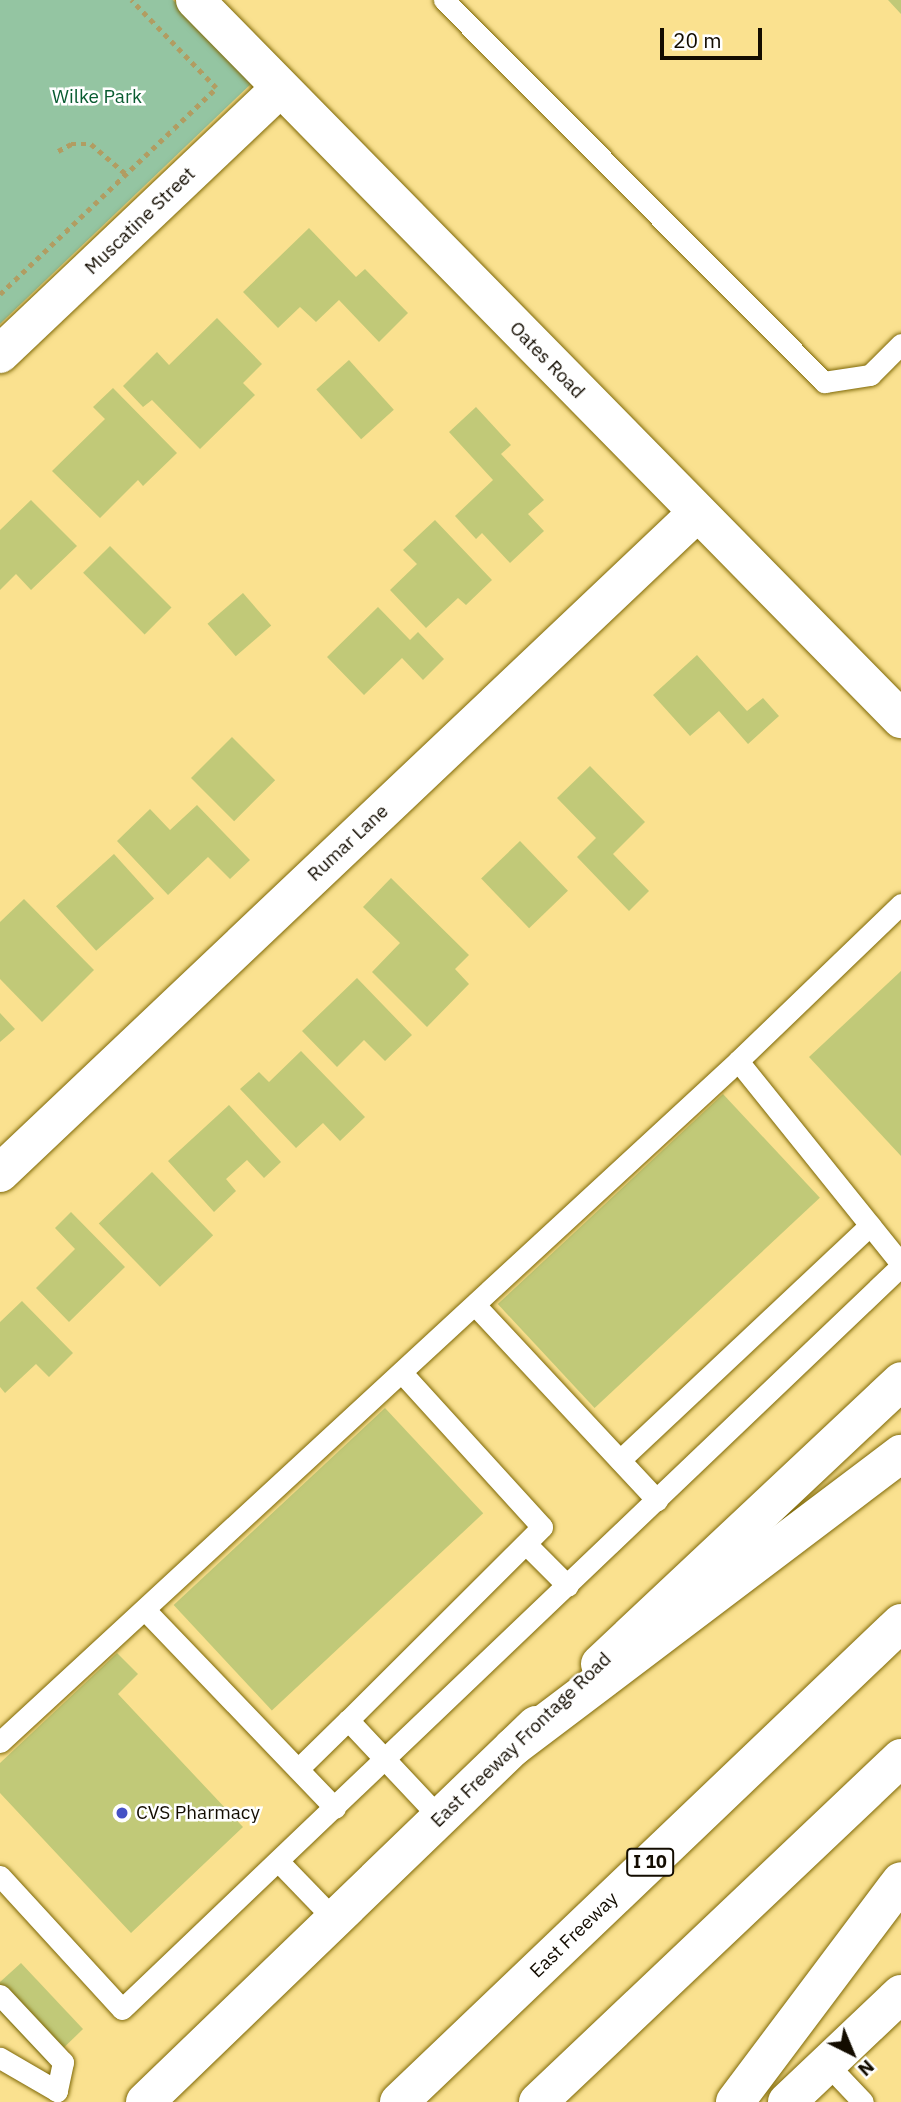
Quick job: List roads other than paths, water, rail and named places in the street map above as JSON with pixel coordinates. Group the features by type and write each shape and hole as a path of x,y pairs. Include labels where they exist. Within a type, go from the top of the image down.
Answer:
{"main road":[{"name":"Oates Road","path":"195,0 901,719"},
{"name":"Muscatine Street","path":"0,354 280,88"},
{"name":"Rumar Lane","path":"0,1173 697,513"},
{"name":"East Freeway Frontage Road","path":"145,2102 512,1748 901,1381"},
{"path":"512,1748 901,1454"},
{"name":"East Freeway","path":"399,2102 901,1623"},
{"path":"538,2102 901,1758"},
{"path":"735,2102 901,1881"},
{"path":"787,2102 901,1994"}],"lane":[{"path":"444,0 824,382 870,375 901,344"},
{"path":"0,1742 146,1611 738,1061 901,904"},
{"path":"0,1876 122,2009 386,1760 901,1265 738,1061"},
{"path":"620,1460 870,1225"},
{"path":"475,1305 657,1500"},
{"path":"298,1769 542,1527 402,1373"},
{"path":"526,1544 568,1586"},
{"path":"146,1611 335,1808"},
{"path":"348,1720 440,1818"},
{"path":"279,1862 334,1919"},
{"path":"0,1995 63,2062 57,2098 0,2058"},
{"path":"827,2064 863,2102"}],"place":[{"name":"CVS Pharmacy","path":"122,1813"}],"park label":[{"name":"Wilke Park","path":"97,97"}]}
